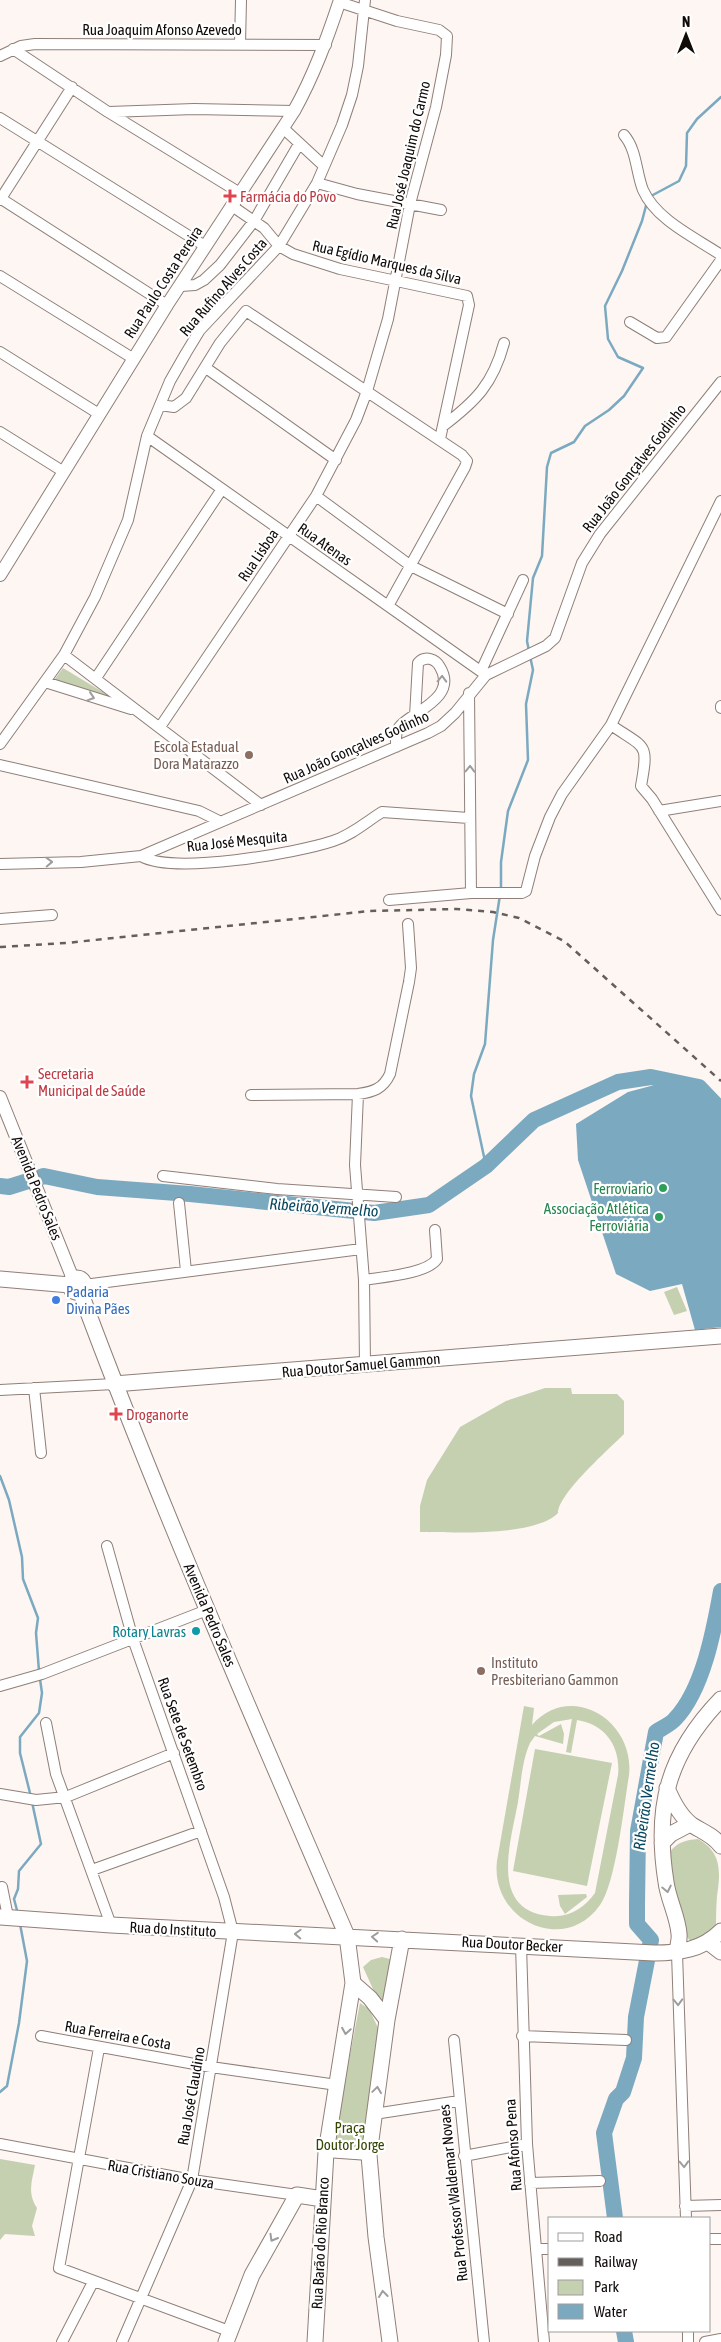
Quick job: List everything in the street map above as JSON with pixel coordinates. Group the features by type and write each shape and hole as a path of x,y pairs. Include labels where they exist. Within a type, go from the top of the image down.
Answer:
{"main road":[{"path":"0,1279 77,1285"},
{"name":"Avenida Pedro Sales","path":"77,1285 114,1384 207,1610 347,1936"},
{"name":"Rua Doutor Samuel Gammon","path":"114,1384 721,1336"},
{"path":"676,1953 679,1934 666,1884 662,1843 662,1820 667,1788 684,1744 698,1722 721,1699"},
{"path":"667,1788 672,1799 690,1824 719,1839"},
{"path":"662,1843 672,1834 690,1824"},
{"name":"Rua do Instituto","path":"4,1917 233,1932 347,1936"},
{"path":"701,1945 721,1931"},
{"path":"679,1934 721,1952"},
{"name":"Rua Doutor Becker","path":"347,1936 654,1953 676,1953 701,1945"},
{"name":"Rua Barão do Rio Branco","path":"315,2342 326,2152 353,1983 347,1936"},
{"path":"390,2342 376,2237 369,2155 387,2020 402,1939"},
{"path":"353,1983 370,1998 387,2020"},
{"path":"228,2337 252,2275 297,2195"},
{"name":"Rua Cristiano Souza","path":"297,2195 322,2199"}],"street":[{"path":"240,44 241,0"},
{"name":"Rua José Joaquim do Carmo","path":"339,1 364,5 397,21 439,30 447,36 446,55 436,107 410,204 396,282 367,391"},
{"name":"Rua Paulo Costa Pereira","path":"0,575 167,305 294,111 309,85 326,45 339,1"},
{"name":"Rua Rufino Alves Costa","path":"0,744 64,655 95,597 128,520 147,436 170,381 200,330 280,246 317,183 342,125 352,95 358,66 364,5"},
{"name":"Rua Joaquim Afonso Azevedo","path":"0,56 13,49 35,44 326,45"},
{"path":"13,49 108,112 240,193"},
{"path":"72,87 0,199 167,305"},
{"path":"108,112 194,109 294,111"},
{"path":"0,118 206,246"},
{"path":"283,128 324,166"},
{"path":"624,136 631,147 648,198 673,222 721,255"},
{"path":"181,286 195,285 204,280 220,265 254,221 299,144"},
{"path":"317,183 440,210"},
{"name":"Rua Egídio Marques da Silva","path":"232,206 270,233 280,246 307,260 396,282 462,293 469,299 440,439"},
{"path":"630,322 660,339 670,333 721,260"},
{"path":"0,276 134,359"},
{"path":"160,406 174,407 182,402 206,368 220,342 246,311 462,455 466,462 388,606"},
{"path":"443,426 477,398 488,384 497,367 504,343"},
{"path":"0,352 99,414"},
{"path":"206,368 336,460"},
{"name":"Rua João Gonçalves Godinho","path":"141,856 441,726 455,713 484,673 546,646 555,638 582,563 600,534 721,382"},
{"name":"Rua Lisboa","path":"160,727 316,496 356,420 367,391"},
{"name":"Rua Atenas","path":"147,436 484,673"},
{"path":"2,437 64,472"},
{"path":"96,678 222,489"},
{"path":"316,496 411,566 508,614"},
{"path":"389,900 471,893 517,894 526,891 535,856 550,817 562,794 611,725 721,501"},
{"path":"484,673 523,580"},
{"path":"64,655 260,805"},
{"path":"396,747 398,730 433,704 443,684 443,672 432,659 423,659 418,663 415,716"},
{"path":"45,682 137,711"},
{"path":"469,693 471,711 469,818 471,893"},
{"path":"611,725 640,745 645,751 646,757 641,786 659,811 721,910"},
{"path":"0,765 198,811 220,821"},
{"path":"659,811 721,801"},
{"name":"Rua José Mesquita","path":"0,864 81,862 141,856 148,860 165,863 221,861 279,854 334,841 354,832 378,814 388,811 469,818"},
{"path":"0,919 52,915"},
{"path":"251,1095 358,1094 377,1090 383,1086 390,1074 409,982 411,968 408,924"},
{"path":"358,1094 356,1197 364,1280 365,1365"},
{"name":"Avenida Pedro Sales","path":"0,1097 37,1192 77,1285"},
{"path":"163,1176 259,1188 356,1197 396,1197"},
{"path":"179,1203 186,1271"},
{"path":"364,1280 396,1275 433,1264 437,1258 435,1230"},
{"path":"77,1285 361,1249"},
{"name":"Rua Doutor Samuel Gammon","path":"0,1390 114,1384"},
{"path":"34,1388 41,1453"},
{"name":"Rua Sete de Setembro","path":"108,1546 133,1639 224,1896 233,1932"},
{"path":"0,1686 42,1674 207,1610"},
{"path":"46,1723 56,1774 66,1797 111,1925"},
{"path":"0,1794 36,1800 66,1797 174,1753"},
{"path":"92,1870 201,1831"},
{"path":"2,1887 4,1917"},
{"name":"Rua José Claudino","path":"122,2342 192,2180 233,1932"},
{"name":"Rua Afonso Pena","path":"520,1945 527,2144 544,2342"},
{"path":"676,1953 686,2217"},
{"name":"Rua Ferreira e Costa","path":"41,2036 211,2067 337,2085"},
{"path":"522,2036 626,2040"},
{"name":"Rua Professor Waldemar Novaes","path":"454,2040 464,2156 484,2342"},
{"path":"99,2048 58,2263 61,2270 139,2299 228,2337"},
{"path":"374,2114 460,2101"},
{"name":"Rua Cristiano Souza","path":"0,2144 192,2180 297,2195"},
{"path":"464,2156 527,2144"},
{"path":"326,2152 369,2155"},
{"path":"530,2182 600,2180"},
{"path":"685,2206 721,2205"},
{"path":"537,2249 548,2249"},
{"path":"62,2342 93,2282"},
{"path":"705,2342 721,2339"}],"green space":[{"path":"63,668 121,703 52,683"},
{"path":"677,1287 687,1311 674,1315 664,1292"},
{"path":"545,1388 571,1388 572,1394 617,1394 624,1401 624,1434 575,1484 560,1505 558,1513 547,1521 513,1530 493,1532 420,1532 420,1506 427,1480 460,1427 506,1401"},
{"path":"524,1706 534,1708 532,1725 547,1712 564,1707 581,1707 597,1713 611,1723 622,1738 628,1755 629,1775 611,1880 600,1905 585,1920 568,1928 550,1929 532,1924 517,1914 505,1900 498,1882 497,1861","holes":["572,1719 566,1752 571,1753 577,1720 587,1722 596,1726 610,1739 617,1756 618,1775 595,1893 576,1911 570,1914 550,1916 531,1911 518,1902 511,1888 508,1872 509,1854 523,1764 530,1743 535,1736 563,1744 564,1734 561,1724 539,1736 537,1734 554,1722"]},
{"path":"535,1749 612,1763 587,1886 513,1871"},
{"path":"698,1839 711,1850 718,1863 716,1932 691,1942 684,1933 676,1911 670,1852 682,1842"},
{"path":"586,1894 587,1897 565,1914 560,1906 558,1895"},
{"path":"382,1957 394,1960 383,2011 363,1967 371,1960"},
{"name":"Praça Doutor Jorge","path":"360,2003 369,2009 380,2032 365,2154 331,2152"},
{"path":"0,2159 35,2165 31,2192 37,2208 32,2226 35,2236 5,2234 0,2240"}],"water":[{"name":"Associação Atlética Ferroviária","path":"662,1083 698,1091 721,1115 721,1327 695,1330 682,1284 650,1291 616,1274 578,1160 576,1124 628,1092"}],"waterway":[{"path":"651,196 679,181 686,166 687,133 697,119 721,97"},
{"path":"529,651 527,641 533,578 542,556 547,467 551,453 574,442 585,426 609,410 624,396 643,368 618,357 608,339 605,306 622,271 642,221 647,202"},
{"path":"501,890 501,862 508,811 528,760 526,704 533,670 530,656"},
{"path":"486,1166 471,1096 474,1074 485,1044 493,940 500,895"},
{"name":"Ribeirão Vermelho","path":"0,1186 9,1187 44,1176 97,1187 190,1194 374,1213 429,1205 486,1166 534,1120 618,1082 651,1077 699,1087 721,1110"},
{"path":"0,1476 9,1500 22,1557 23,1579 38,1618 36,1633 39,1671"},
{"name":"Ribeirão Vermelho","path":"615,2217 604,2133 616,2099 623,2092 634,2058 636,2017 651,1940 637,1924 638,1831 656,1732 675,1719 685,1707 693,1692 711,1641 721,1591"},
{"path":"31,1797 20,1753 20,1737 39,1713 42,1693 40,1679"},
{"path":"18,1914 14,1899 18,1889 19,1871 41,1844 32,1802"},
{"path":"0,2092 7,2086 19,2023 27,1961 20,1924"},
{"name":"Ribeirão Vermelho","path":"624,2332 626,2342"}],"railway":[{"path":"0,947 66,943 370,911 456,909 493,912 519,918 564,941 721,1081"}],"place":[{"name":"Farmácia do Povo","path":"230,196"},
{"name":"Escola Estadual Dora Matarazzo","path":"249,755"},
{"name":"Secretaria Municipal de Saúde","path":"27,1082"},
{"name":"Ferroviario","path":"663,1188"},
{"name":"Associação Atlética Ferroviária","path":"659,1217"},
{"name":"Padaria Divina Pães","path":"56,1300"},
{"name":"Droganorte","path":"116,1414"},
{"name":"Rotary Lavras","path":"196,1631"},
{"name":"Instituto Presbiteriano Gammon","path":"481,1671"}]}
